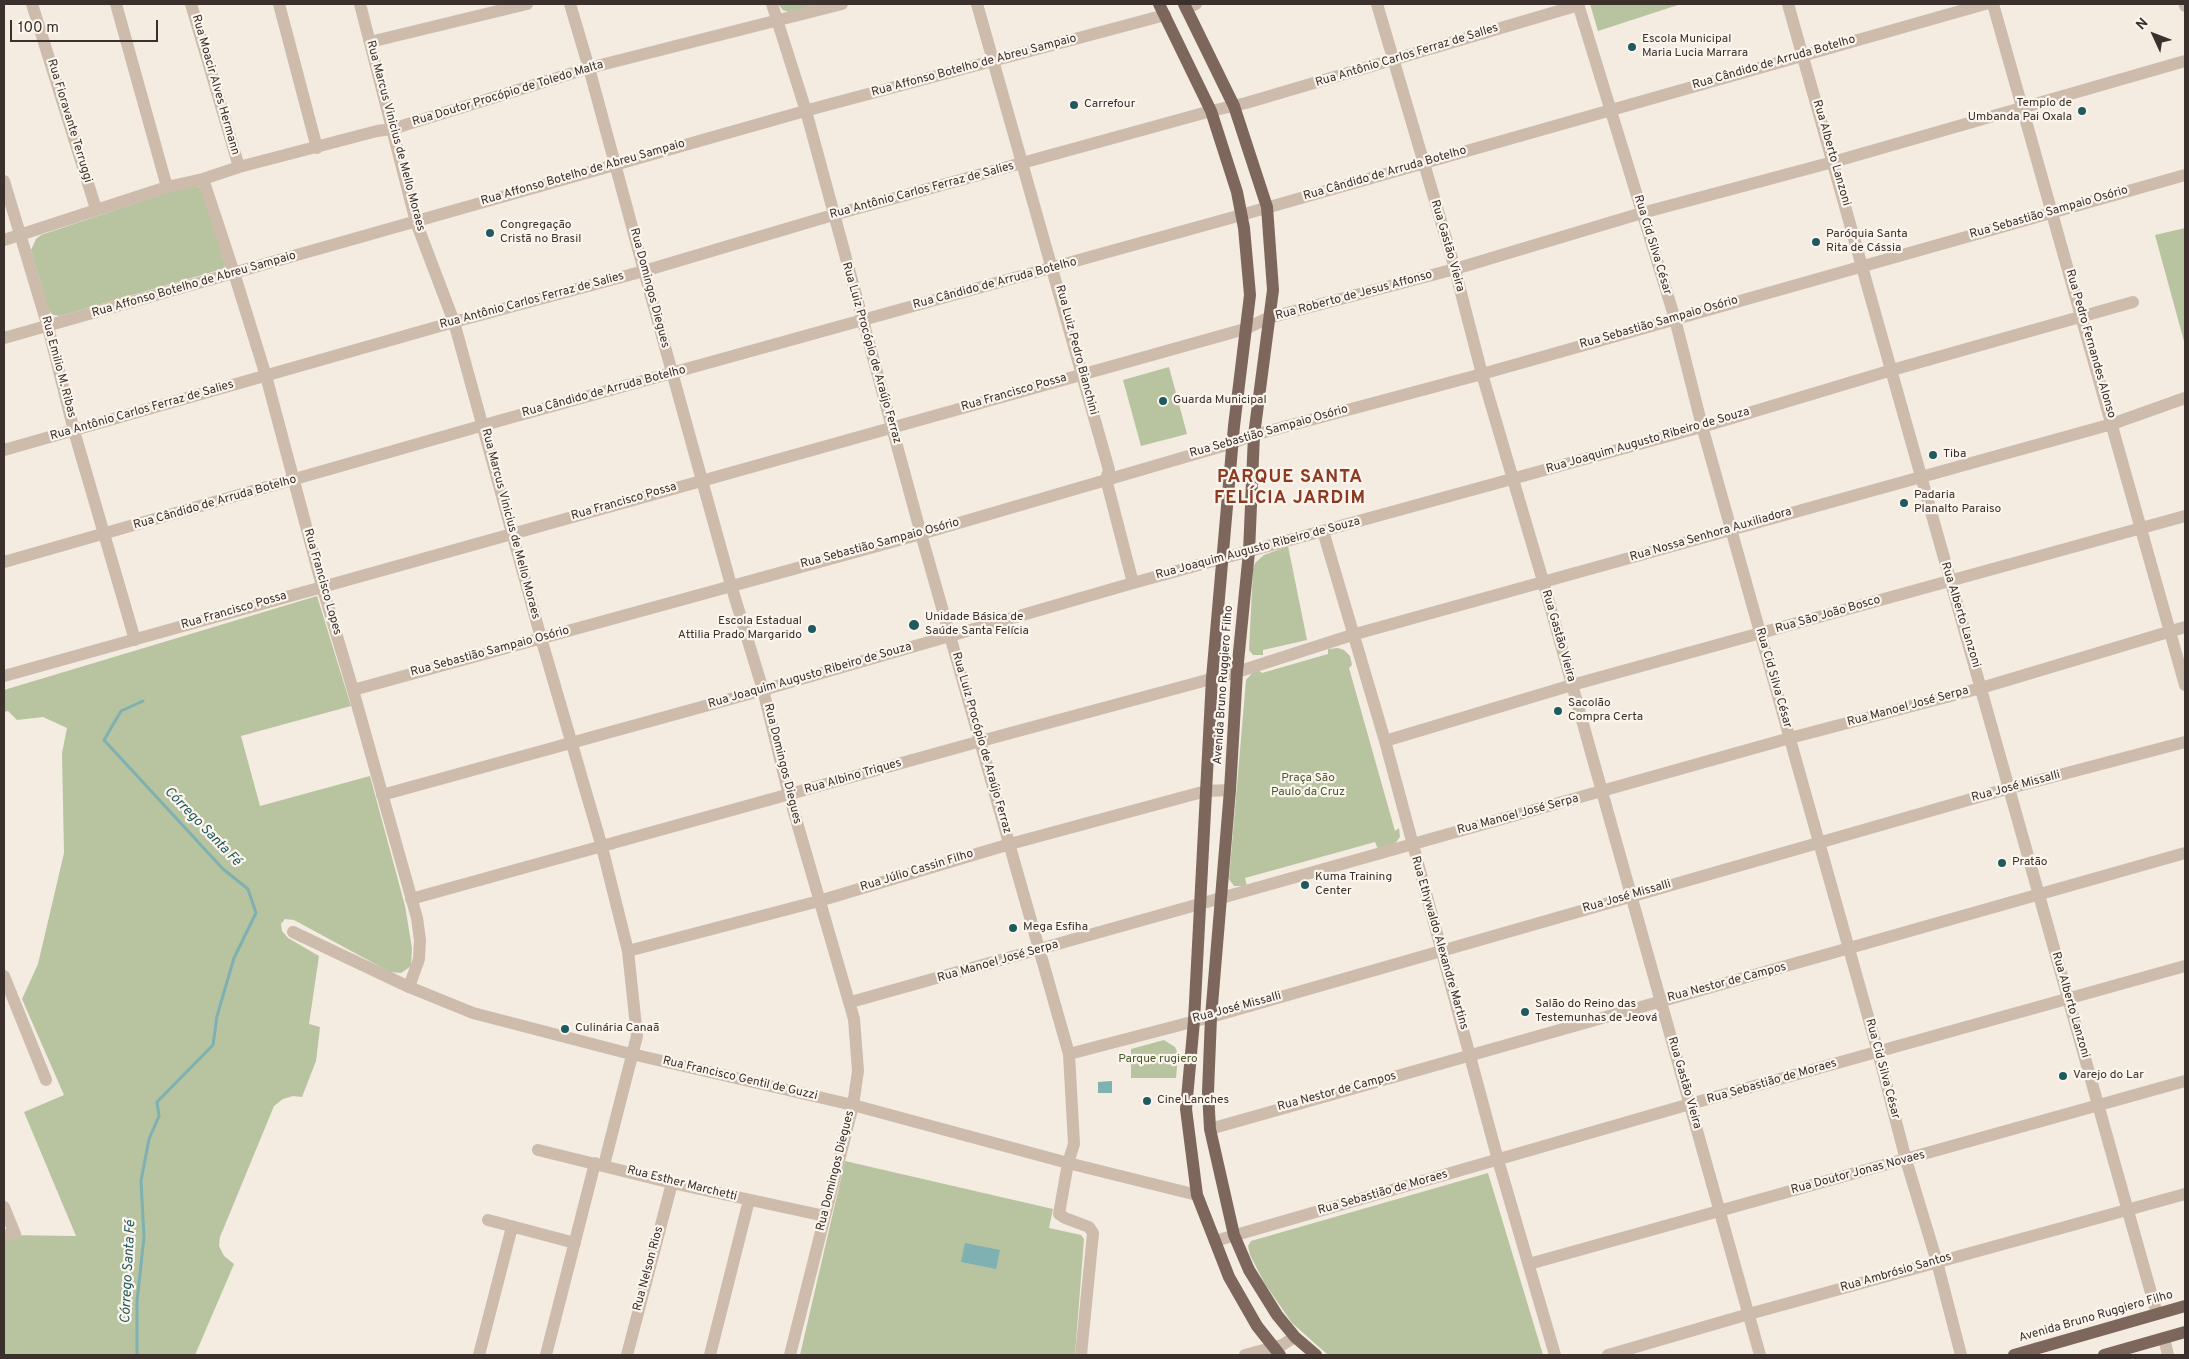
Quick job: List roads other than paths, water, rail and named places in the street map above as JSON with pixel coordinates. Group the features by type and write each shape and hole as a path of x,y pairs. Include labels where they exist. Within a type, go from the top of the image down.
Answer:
{"main road":[{"name":"Avenida Bruno Ruggiero Filho","path":"1189,5 1234,106 1268,207 1273,290 1254,435 1249,552 1237,672 1230,790 1211,1017 1208,1092 1210,1129 1234,1235 1249,1270 1266,1299 1295,1337 1316,1355"},
{"name":"Avenida Bruno Ruggiero Filho","path":"1162,10 1211,111 1242,215 1250,295 1233,443 1212,678 1194,1021 1186,1110 1198,1195 1215,1241 1229,1277 1247,1311 1276,1352"},
{"name":"Avenida Bruno Ruggiero Filho","path":"2014,1355 2185,1306"},
{"path":"2104,1355 2185,1332"}],"street":[{"name":"Rua Fioravante Terruggi","path":"32,4 96,209"},
{"path":"116,4 167,187"},
{"name":"Rua Moacir Alves Hermann","path":"191,4 239,167"},
{"path":"279,4 317,148"},
{"name":"Rua Marcus Vinicius de Mello Moraes","path":"360,4 416,222 454,322 484,425 541,638 573,742 602,847 628,952 638,1036 575,1243 546,1355"},
{"path":"370,42 527,4"},
{"name":"Rua Domingos Diegues","path":"570,4 590,68 731,585 763,690 789,795 854,1019 858,1071 853,1105 790,1355"},
{"name":"Rua Luiz Procópio de Araújo Ferraz","path":"772,4 806,111 921,534 1069,1054 1074,1144 1068,1162 1059,1214 1089,1226 1093,1233 1081,1355"},
{"name":"Rua Doutor Procópio de Toledo Malta","path":"4,240 167,187 392,129 590,68 842,4"},
{"name":"Rua Luiz Pedro Bianchini","path":"977,4 1109,470 1106,479 1133,583"},
{"name":"Rua Gastão Vieira","path":"1377,4 1455,269 1482,374 1543,581 1760,1355"},
{"name":"Rua Antônio Carlos Ferraz de Salles","path":"1234,106 1394,61 1579,4"},
{"name":"Rua Cid Silva César","path":"1579,4 1675,318 1702,426 1878,1052 1906,1160 1937,1262 1961,1355"},
{"name":"Rua Alberto Lanzoni","path":"1788,4 2157,1314"},
{"name":"Rua Cândido de Arruda Botelho","path":"4,562 105,535 484,425 1424,164 1985,4"},
{"name":"Rua Pedro Fernandes Alonso","path":"1993,4 2141,528 2172,631 2185,685"},
{"name":"Rua Affonso Botelho de Abreu Sampaio","path":"4,338 1162,10"},
{"name":"Rua Roberto de Jesus Affonso","path":"1245,329 1268,318 1455,269 1642,214 1833,162 2185,61"},
{"name":"Rua Antônio Carlos Ferraz de Salies","path":"4,450 74,432 454,322 644,271 833,215 1234,106"},
{"name":"Rua Sebastião Sampaio Osório","path":"353,690 921,534 1233,443 1254,435 1482,374 2185,175"},
{"name":"Rua Francisco Lopes","path":"203,179 266,376 322,586 411,899 420,940 419,959 409,987"},
{"name":"Rua Emilio M. Ribas","path":"4,181 48,327 74,432 135,640"},
{"name":"Rua Joaquim Augusto Ribeiro de Souza","path":"382,795 763,690 1133,583 1702,426 2133,302"},
{"name":"Rua Francisco Possa","path":"4,676 893,428 1081,373 1245,329"},
{"name":"Rua Nossa Senhora Auxiliadora","path":"1237,672 1352,634 2112,424 2185,398"},
{"name":"Rua São João Bosco","path":"1385,741 1572,684 2185,516"},
{"name":"Rua Ethywaldo Alexandre Martins","path":"1323,532 1385,741 1498,1160 1530,1264 1555,1355"},
{"name":"Rua Manoel José Serpa","path":"850,1002 1790,738 1981,688 2185,627"},
{"name":"Rua Albino Triques","path":"411,899 1237,672"},
{"name":"Rua José Missalli","path":"1069,1054 1211,1017 2010,788 2185,742"},
{"name":"Rua Júlio Cassin Filho","path":"628,952 819,901 1010,844 1206,791 1230,790"},
{"name":"Rua Nestor de Campos","path":"1210,1129 2185,853"},
{"name":"Rua Francisco Gentil de Guzzi","path":"293,932 409,987 473,1013 634,1054 853,1105 1198,1195"},
{"name":"Rua Sebastião de Moraes","path":"1215,1241 1690,1104 2185,966"},
{"path":"4,976 46,1080"},
{"name":"Rua Doutor Jonas Novaes","path":"1530,1264 2185,1081"},
{"name":"Rua Esther Marchetti","path":"538,1150 825,1216"},
{"name":"Rua Nelson Rios","path":"627,1355 672,1182"},
{"name":"Rua Ambrósio Santos","path":"1608,1355 1749,1314 2185,1194"},
{"path":"710,1355 749,1200"},
{"path":"4,1207 9,1235"},
{"path":"488,1220 575,1243"},
{"path":"479,1355 512,1227"},
{"path":"1245,1355 1276,1352 1295,1337"},
{"path":"2164,1338 2168,1355"}],"water":[{"path":"1112,1081 1112,1093 1098,1093 1098,1082"},
{"path":"965,1243 1000,1250 996,1269 961,1262"}],"waterway":[{"name":"Córrego Santa Fé","path":"137,1355 137,1301 144,1237 141,1181 149,1139 159,1116 157,1102 213,1045 217,1016 234,958 256,913 248,889 223,869 104,740 121,711 143,701"}],"place":[{"name":"Escola Municipal Maria Lucia Marrara","path":"1632,47"},
{"name":"Carrefour","path":"1074,105"},
{"name":"Templo de Umbanda Pai Oxala","path":"2082,111"},
{"name":"Congregação Cristã no Brasil","path":"490,233"},
{"name":"Paróquia Santa Rita de Cássia","path":"1816,242"},
{"name":"Guarda Municipal","path":"1163,401"},
{"name":"Tiba","path":"1933,455"},
{"name":"Padaria Planalto Paraiso","path":"1904,503"},
{"name":"Unidade Básica de Saúde Santa Felícia","path":"914,625"},
{"name":"Escola Estadual Attilia Prado Margarido","path":"812,629"},
{"name":"Sacolão Compra Certa","path":"1558,711"},
{"name":"Pratão","path":"2002,863"},
{"name":"Kuma Training Center","path":"1305,885"},
{"name":"Mega Esfiha","path":"1013,928"},
{"name":"Salão do Reino das Testemunhas de Jeová","path":"1525,1012"},
{"name":"Culinária Canaã","path":"565,1029"},
{"name":"Varejo do Lar","path":"2063,1076"},
{"name":"Cine Lanches","path":"1147,1101"}],"district":[{"name":"PARQUE SANTA FELÍCIA JARDIM","path":"1290,488"}],"park label":[{"name":"Praça São Paulo da Cruz","path":"1308,786"},
{"name":"Parque rugiero","path":"1158,1060"}]}
